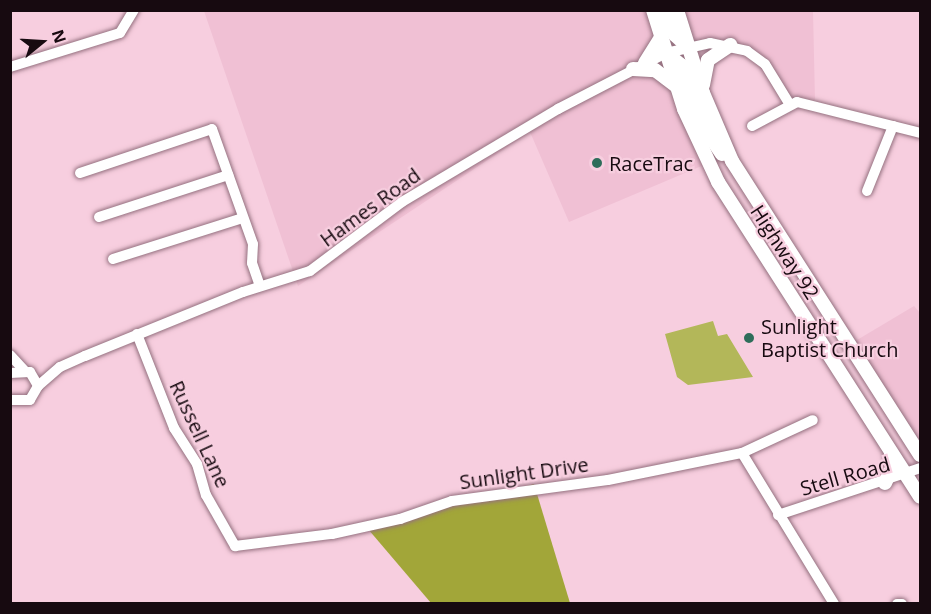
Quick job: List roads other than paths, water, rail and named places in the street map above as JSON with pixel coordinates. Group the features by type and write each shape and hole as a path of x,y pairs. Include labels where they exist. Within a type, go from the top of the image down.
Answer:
{"main road":[{"name":"Highway 92","path":"653,10 677,88 718,182 921,496"},
{"path":"665,10 675,35 688,46"},
{"name":"Highway 92","path":"677,10 703,93 736,168 921,455"},
{"path":"661,37 639,66 655,70 677,88"},
{"path":"703,93 708,60 730,45"},
{"path":"666,53 683,69 708,136 736,168"},
{"path":"885,483 892,468 891,451"}],"street":[{"path":"10,67 120,33 134,10"},
{"path":"730,45 765,64 790,105"},
{"name":"Hames Road","path":"11,369 28,372 60,367 137,334 325,262 402,202 639,66 666,53 688,46 730,45"},
{"path":"752,126 790,105 809,102 921,133"},
{"path":"867,191 893,126"},
{"path":"80,173 213,129 243,218 260,286"},
{"path":"99,217 228,175"},
{"path":"113,259 243,218"},
{"name":"Russell Lane","path":"137,334 174,428 198,464 206,495 235,546"},
{"path":"11,356 28,372 38,386"},
{"name":"Hames Road","path":"15,402 34,396 38,386 60,367"},
{"path":"10,411 15,402"},
{"name":"Sunlight Drive","path":"235,546 332,534 400,519 452,501 608,480 742,453 813,420"},
{"path":"742,453 834,603"},
{"name":"Stell Road","path":"778,514 907,476 921,468"}],"place":[{"name":"RaceTrac","path":"597,163"},
{"name":"Sunlight Baptist Church","path":"749,338"}]}
